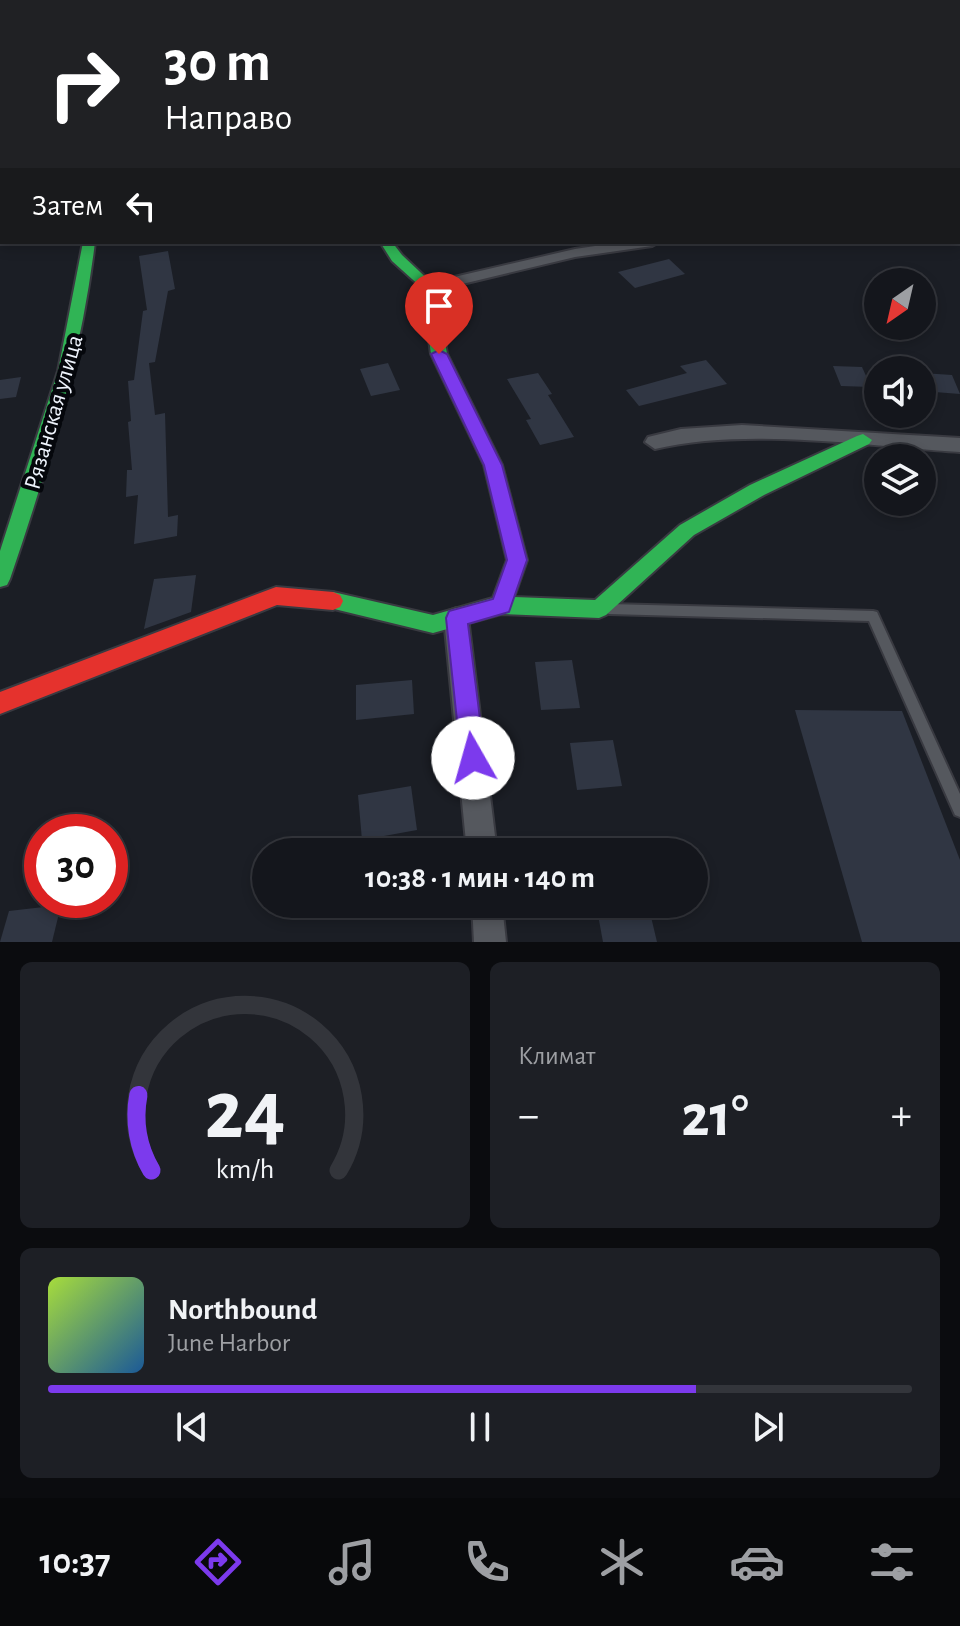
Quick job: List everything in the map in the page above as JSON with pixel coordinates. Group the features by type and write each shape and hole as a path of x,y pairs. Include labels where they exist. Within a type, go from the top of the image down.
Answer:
{"street":[{"name":"Рязанская улица","path":"0,579 44,455 76,336 89,244"},
{"path":"387,244 397,258 429,287 439,354 493,465 517,560 501,605"},
{"path":"429,287 575,253 638,244"},
{"path":"655,442 681,436 742,432 960,445"},
{"path":"0,703 276,596 349,603 433,624 501,605 599,609 687,530 757,490 863,440"},
{"path":"456,618 480,838"},
{"path":"488,918 490,942"}],"lane":[{"path":"599,609 873,616 960,810"}],"building":[{"path":"168,251 175,289 168,291 155,362 149,363 155,415 165,413 168,517 178,515 177,536 134,544 138,495 126,497 127,470 132,470 128,381 134,380 143,311 147,310 139,256"},
{"path":"669,259 685,274 635,288 618,272"},
{"path":"706,360 727,384 639,406 626,390 687,373 680,366"},
{"path":"388,363 400,390 371,396 360,369"},
{"path":"833,366 862,367 864,387 841,386"},
{"path":"538,373 574,437 540,445 526,420 531,419 507,379"},
{"path":"936,374 952,375 960,394 936,392"},
{"path":"21,377 16,397 0,399 0,380"},
{"path":"196,575 191,612 144,629 154,579"},
{"path":"572,660 580,708 541,710 535,662"},
{"path":"412,680 414,714 356,720 356,685"},
{"path":"795,710 902,711 960,860 960,942 862,942"},
{"path":"613,740 622,786 577,790 570,743"},
{"path":"411,786 417,830 362,838 358,795"},
{"path":"24,909 24,918 58,918 52,942 0,942 9,911"},
{"path":"599,918 651,918 657,942 603,942"}],"traffic: fast":[{"path":"0,579 54,413 75,328 89,244"},
{"path":"387,244 397,258 429,287 439,354 493,465 517,560 501,605"},
{"path":"333,601 433,624 501,605 599,609 687,530 757,490 863,440"}],"traffic: jam":[{"path":"0,703 276,596 333,601"}],"route":[{"path":"439,354 457,397 493,465 517,560 501,605 456,618 473,758"}]}
